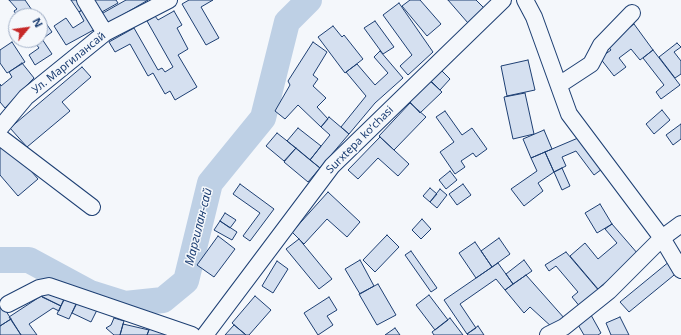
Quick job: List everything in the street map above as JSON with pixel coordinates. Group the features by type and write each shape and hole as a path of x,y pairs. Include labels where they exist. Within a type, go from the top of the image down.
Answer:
{"street":[{"path":"85,0 105,33"},
{"name":"Ул. Маргилансай","path":"0,128 26,97 105,33 169,0"},
{"name":"Surxtepa koʻchasi","path":"205,335 332,166 503,0"},
{"path":"525,0 534,17 569,114 662,238 681,270"},
{"path":"558,84 591,64 601,45 632,13"},
{"path":"0,137 92,208"},
{"path":"548,335 564,327 609,291 662,238 681,224"},
{"path":"8,304 39,288 49,286 192,335"}],"building":[{"path":"9,0 25,0 30,8 16,8"},
{"path":"71,0 82,0 86,7 79,12"},
{"path":"92,0 116,0 118,3 100,13"},
{"path":"126,0 148,0 102,27 96,17"},
{"path":"189,0 213,0 201,7 219,38 206,45 182,4"},
{"path":"410,0 420,0 441,24 427,36 402,6"},
{"path":"448,0 476,0 484,8 468,23"},
{"path":"399,3 433,52 408,75 400,66 412,55 383,15"},
{"path":"86,7 99,27 66,45 54,26 66,18 73,28 84,21 79,12"},
{"path":"174,11 182,25 177,28 188,49 178,55 197,87 175,100 170,91 165,94 153,73 148,76 130,44 115,52 109,42 134,28 158,70 162,68 165,72 173,67 147,21 155,16 158,20"},
{"path":"375,21 394,47 383,54 364,28"},
{"path":"634,24 653,50 640,60 631,49 619,58 626,67 614,76 600,58 611,50 607,45"},
{"path":"48,26 52,32 48,35"},
{"path":"333,26 342,37 344,35 363,59 345,73 318,37"},
{"path":"313,42 327,52 313,75 318,79 313,86 326,98 317,107 328,119 321,127 298,105 285,119 275,111 290,85 288,81"},
{"path":"677,43 681,47 674,52 681,61 681,74 675,78 659,57"},
{"path":"8,45 8,48 16,48 25,62 7,73 0,63 0,50"},
{"path":"39,48 48,48 52,54 35,65 29,55"},
{"path":"653,50 680,85 661,99 656,92 664,85 643,58"},
{"path":"380,51 403,78 375,103 349,134 341,127 366,96 346,72 357,64 375,85 388,73 374,57"},
{"path":"528,60 535,90 507,96 501,66"},
{"path":"22,63 34,78 5,108 0,102 0,84 1,86 12,77 9,72"},
{"path":"82,67 91,77 62,102 70,111 27,147 10,128"},
{"path":"441,70 450,79 440,90 431,81"},
{"path":"430,81 442,92 420,113 410,102"},
{"path":"525,93 534,134 513,139 504,97"},
{"path":"410,103 426,117 394,150 379,136"},
{"path":"662,110 670,120 654,134 646,124"},
{"path":"445,111 462,135 472,128 487,149 476,157 473,153 461,161 465,167 455,174 440,152 454,142 436,117"},
{"path":"329,117 349,134 320,168 310,160 330,135 321,127"},
{"path":"681,124 681,139 673,145 666,135"},
{"path":"298,128 321,146 310,160 287,141"},
{"path":"544,130 552,149 531,158 523,139"},
{"path":"277,133 296,148 284,161 266,146"},
{"path":"380,137 409,164 398,176 378,158 358,179 348,170"},
{"path":"578,138 602,169 594,175 576,151 562,157 566,166 554,172 545,152"},
{"path":"6,142 38,179 18,196 0,175 0,147"},
{"path":"296,148 320,168 308,182 284,162"},
{"path":"545,152 554,172 538,183 543,191 524,206 511,189 537,171 531,158"},
{"path":"562,168 570,186 562,190 554,172"},
{"path":"450,171 457,180 446,189 439,180"},
{"path":"240,184 274,209 250,241 243,236 260,213 233,194"},
{"path":"463,184 471,195 457,205 449,194"},
{"path":"430,188 437,194 430,202 423,196"},
{"path":"440,189 447,195 437,208 430,202"},
{"path":"328,192 360,222 347,237 327,219 304,244 292,232"},
{"path":"600,204 612,224 597,233 585,213"},
{"path":"225,213 236,220 230,228 220,221"},
{"path":"422,219 431,229 421,239 412,230"},
{"path":"220,221 237,232 232,240 214,230"},
{"path":"612,224 638,254 598,289 570,256 585,243 598,259 617,243 605,229"},
{"path":"387,235 399,247 375,272 363,260"},
{"path":"218,236 235,249 214,277 197,265"},
{"path":"499,238 510,254 492,267 481,251"},
{"path":"299,239 332,279 319,289 286,249"},
{"path":"475,242 492,267 476,278 459,253"},
{"path":"411,251 437,288 431,292 405,255"},
{"path":"566,252 600,292 581,308 572,297 578,292 556,266 549,271 545,265"},
{"path":"360,260 374,286 360,294 345,269"},
{"path":"524,260 532,271 513,284 506,274"},
{"path":"277,261 288,269 273,293 262,286"},
{"path":"670,261 679,271 629,312 620,302"},
{"path":"498,263 513,284 505,290 496,279 460,304 476,328 467,334 444,300"},
{"path":"526,275 565,319 553,328 530,307 524,313 505,290"},
{"path":"378,284 396,315 377,325 359,294"},
{"path":"46,289 65,298 61,306 42,297"},
{"path":"429,295 448,320 435,330 416,305"},
{"path":"41,296 61,306 59,311 53,308 29,324 37,335 21,335 9,317"},
{"path":"255,296 271,310 249,335 246,335 232,323"},
{"path":"329,297 337,310 327,316 333,325 318,335 304,313"},
{"path":"64,299 76,304 69,319 57,314"},
{"path":"78,301 97,310 91,322 72,313"},
{"path":"1,303 11,319 0,326 0,304"},
{"path":"591,315 601,333 598,335 584,335 577,323"},
{"path":"620,317 629,335 611,335 606,323"},
{"path":"114,318 124,321 120,335 114,335 106,328 111,325"},
{"path":"450,318 463,335 434,335 432,332"},
{"path":"11,319 21,335 0,335 0,326"},
{"path":"123,324 149,330 147,335 120,335"},
{"path":"234,325 246,335 225,335"},
{"path":"478,326 484,335 467,334"},
{"path":"150,327 169,335 147,335"},
{"path":"395,328 400,335 385,335"}],"waterway":[{"name":"Маргилан-сай","path":"0,260 29,260 90,293 125,304 163,300 186,281 210,183 263,118 287,22 309,0"}]}
